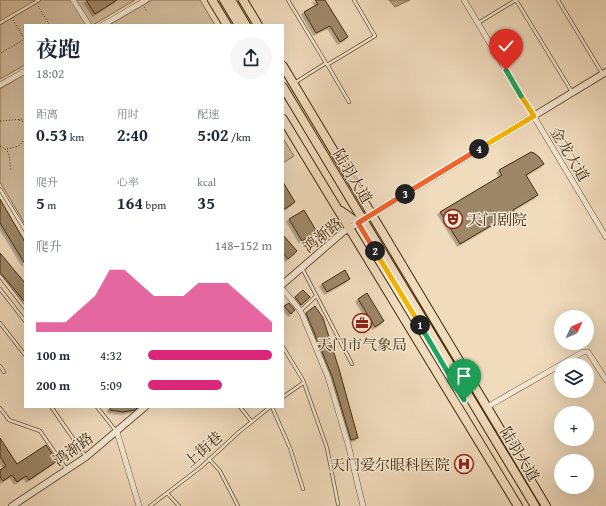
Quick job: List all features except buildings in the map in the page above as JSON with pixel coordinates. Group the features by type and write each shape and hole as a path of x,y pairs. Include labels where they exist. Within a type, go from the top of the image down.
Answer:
{"main road":[{"path":"212,0 226,24"},
{"path":"224,0 238,24"},
{"path":"231,0 245,24"},
{"path":"243,0 257,24"},
{"path":"284,68 546,506"},
{"name":"陆羽大道","path":"284,89 528,506"},
{"name":"陆羽大道","path":"284,100 535,506"},
{"path":"284,120 518,506"},
{"path":"354,186 360,221"},
{"path":"337,208 360,221"}],"street":[{"path":"73,0 88,24"},
{"path":"105,24 146,0"},
{"name":"金龙大道","path":"464,0 606,237"},
{"path":"0,85 24,71"},
{"name":"鸿渐路","path":"284,283 349,228 604,73"},
{"path":"284,291 300,311 328,377 348,444 363,506"},
{"path":"487,407 583,352 588,352 606,380"},
{"name":"鸿渐路","path":"12,506 86,457 144,408"},
{"path":"117,432 139,506"}],"lane":[{"path":"0,23 39,0"},
{"path":"288,0 350,102"},
{"path":"293,84 375,36 354,0"},
{"path":"478,23 516,0 572,93"},
{"path":"558,0 604,73"},
{"path":"0,189 24,228"},
{"path":"302,268 352,364"},
{"path":"0,276 24,307"},
{"path":"0,289 24,320"},
{"path":"300,311 316,296"},
{"path":"0,323 24,354"},
{"path":"284,348 303,382 327,448 338,504"},
{"path":"0,366 4,372"},
{"path":"284,396 303,382"},
{"path":"0,408 10,420 40,431 67,470"},
{"path":"52,408 86,457"},
{"path":"98,408 117,432"},
{"path":"241,408 252,422"},
{"name":"上街巷","path":"150,506 210,459 270,408"},
{"path":"271,408 290,448 303,488"},
{"path":"210,459 220,471 238,506"},
{"path":"167,493 179,506"}],"path":[{"path":"35,2 49,24"},
{"path":"11,17 24,37"},
{"path":"1,53 24,40"},
{"path":"0,121 24,119"},
{"path":"19,120 24,122"},
{"path":"6,150 19,146 24,140"},
{"path":"0,146 6,150 10,156 11,170"}],"shaded area":[{"path":"0,0 135,0 95,24 24,24 24,66 0,79"},
{"path":"152,0 200,0 214,24 111,24"},
{"path":"389,0 410,0 395,7"},
{"path":"24,75 24,222 0,182 0,89"},
{"path":"284,140 294,156 284,162"}],"place":[{"name":"天门剧院","path":"453,219"},
{"name":"天门市气象局","path":"362,323"},
{"name":"天门爱尔眼科医院","path":"464,464"}],"route":[{"path":"464,400 358,223 534,116 506,70"}]}
